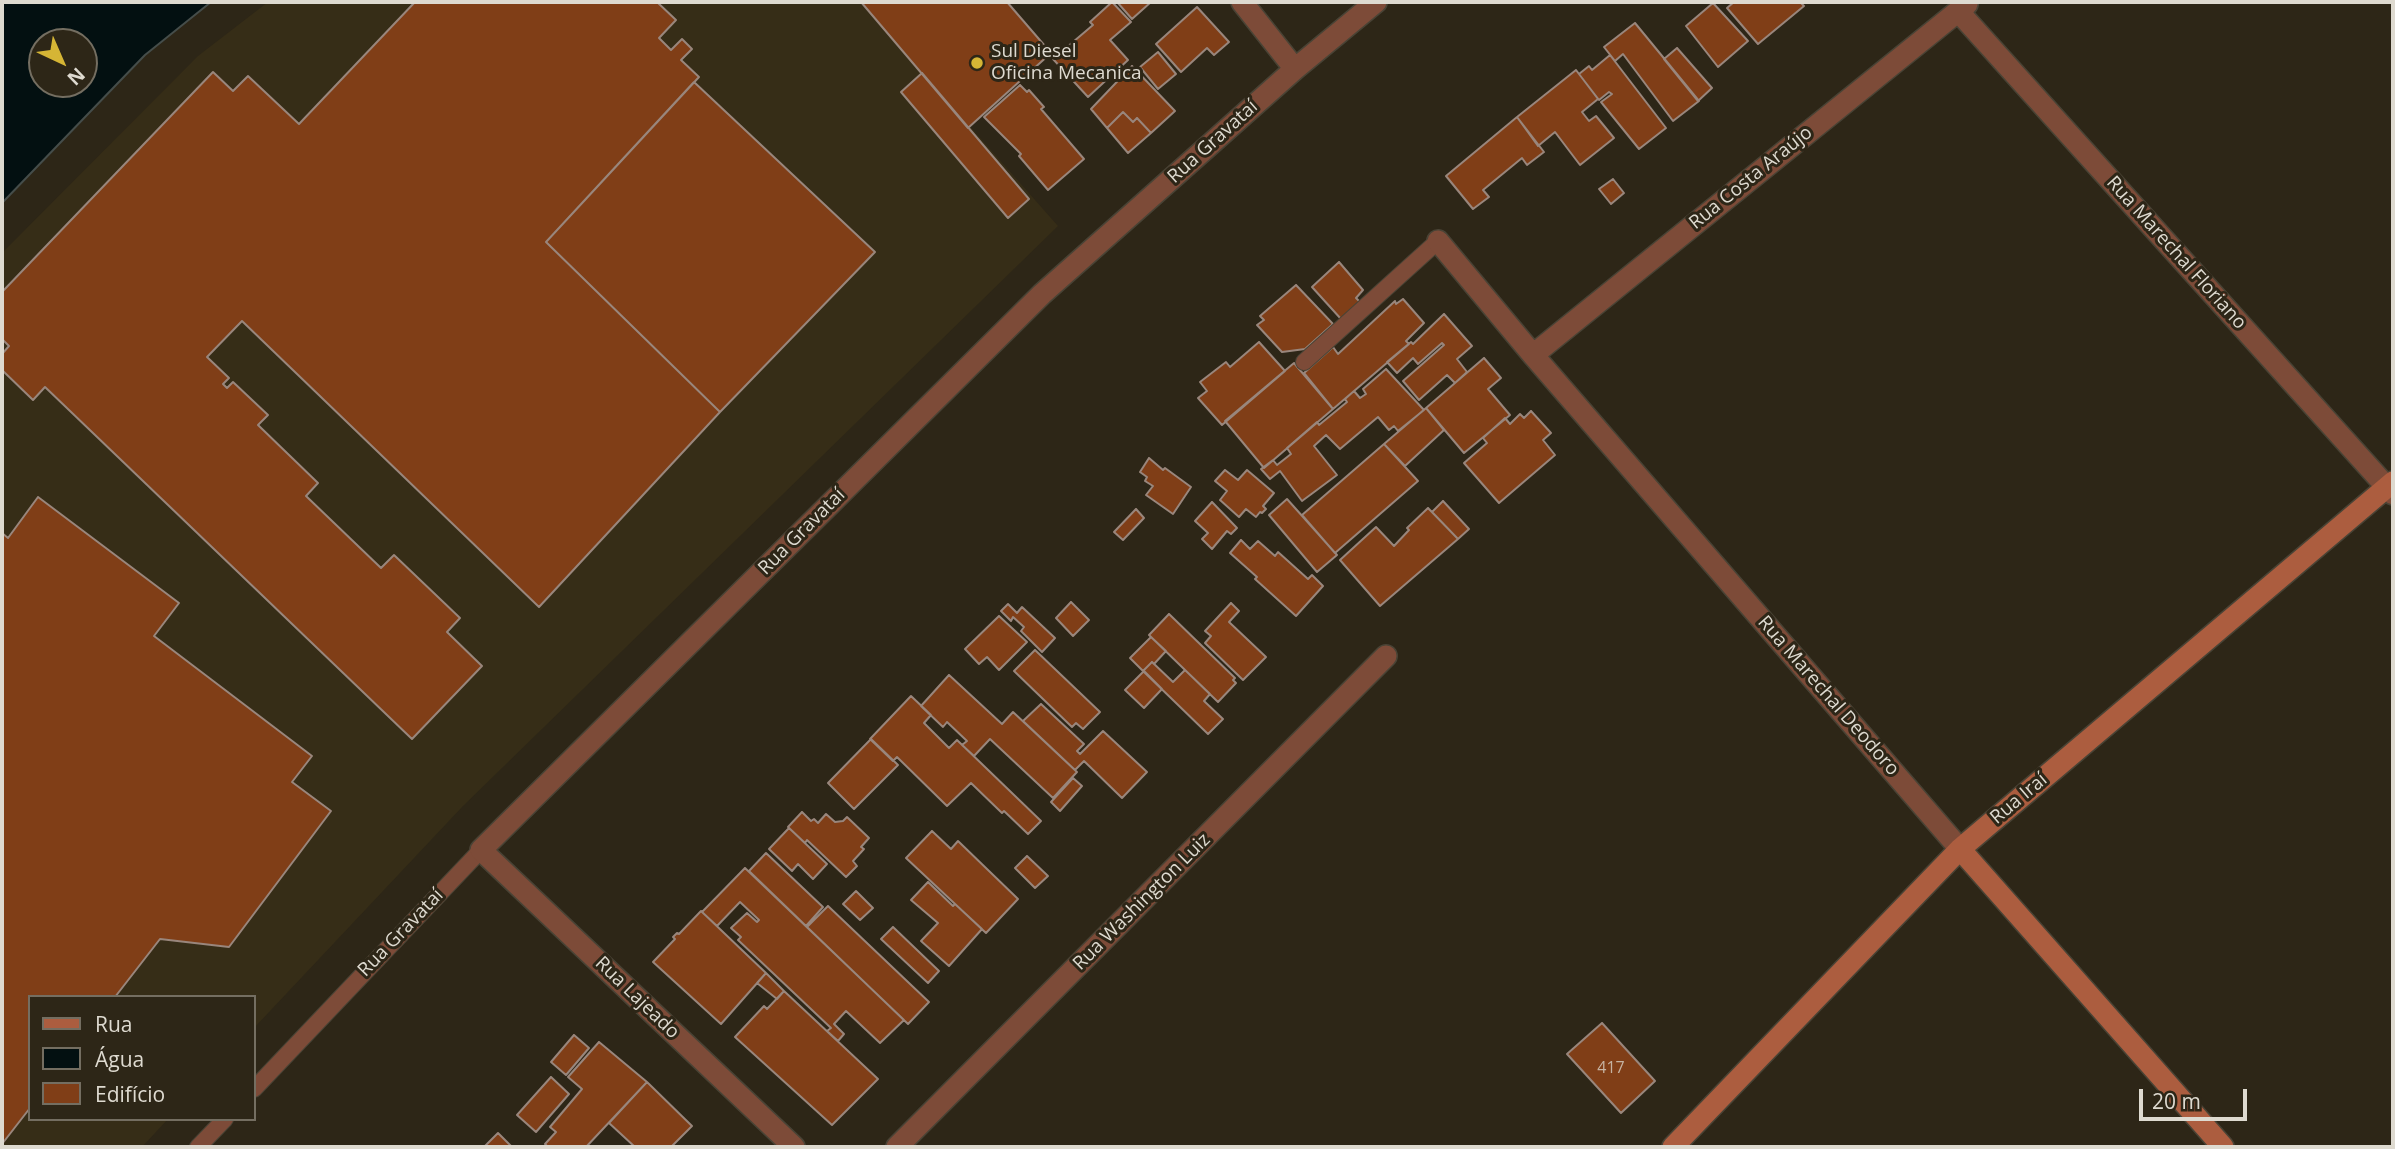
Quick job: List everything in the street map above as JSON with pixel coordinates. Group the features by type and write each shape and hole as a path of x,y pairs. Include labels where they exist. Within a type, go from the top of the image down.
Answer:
{"main road":[{"name":"Rua Iraí","path":"1673,1147 1960,849 2391,488"},
{"name":"Rua Marechal Deodoro","path":"1960,849 2223,1147"}],"street":[{"path":"1242,2 1295,69"},
{"name":"Rua Gravataí","path":"481,850 1042,294 1295,69 1376,2"},
{"name":"Rua Costa Araújo","path":"1533,355 1964,6"},
{"name":"Rua Marechal Floriano","path":"1964,6 2391,488"},
{"name":"Rua Marechal Deodoro","path":"1438,241 1533,355 1960,849"},
{"name":"Rua Washington Luiz","path":"897,1147 1386,656"},
{"name":"Rua Lajeado","path":"481,850 794,1147"}],"lane":[{"path":"1304,362 1438,241"},
{"name":"Rua Gravataí","path":"256,1087 481,850"},
{"path":"198,1147 223,1121"}],"shaded area":[{"path":"268,2 860,2 1058,226 463,806 256,1026 256,995 28,995 28,1121 166,1121 142,1147 2,1147 2,253 198,56"}],"water":[{"path":"2,2 211,2 145,55 2,203"}],"building":[{"path":"415,2 657,2 676,20 659,38 671,50 682,39 692,49 681,60 699,77 546,242 720,412 539,607 242,321 207,357 229,378 223,384 227,388 233,382 268,415 258,425 318,483 306,496 381,568 394,555 460,618 447,632 482,666 412,739 45,387 33,400 2,370 2,354 9,346 2,339 2,292 213,72 233,91 248,76 299,124"},
{"name":"Sul Diesel Oficina Mecanica","path":"861,2 1007,2 1051,53 968,128"},
{"path":"1112,2 1131,22 1110,40 1128,60 1088,97 1053,59 1093,25 1090,22"},
{"path":"1117,2 1151,2 1132,19"},
{"path":"1734,2 1800,2 1804,6 1758,44 1727,8"},
{"path":"1713,3 1748,41 1718,67 1686,26"},
{"path":"1197,7 1229,42 1214,55 1207,48 1181,72 1156,44"},
{"path":"1635,23 1699,101 1673,121 1623,54 1615,61 1604,47"},
{"path":"1677,48 1712,88 1698,101 1664,59"},
{"path":"1158,52 1176,74 1158,89 1140,67"},
{"path":"1610,55 1666,128 1639,149 1601,102 1612,94 1609,92 1599,100 1579,74 1589,66 1592,70"},
{"path":"1132,66 1175,111 1151,133 1137,118 1133,122 1123,112 1107,128 1091,109"},
{"path":"1576,70 1598,99 1582,112 1589,121 1596,116 1614,138 1580,165 1555,132 1538,146 1517,117"},
{"path":"922,73 1029,199 1008,218 901,92"},
{"path":"694,82 875,252 720,412 546,242"},
{"path":"1020,85 1027,92 1029,90 1044,107 1041,109 1084,159 1048,190 1019,156 1021,154 984,117"},
{"path":"1123,112 1133,122 1137,118 1151,133 1128,153 1107,128"},
{"path":"1517,117 1544,152 1527,165 1522,158 1483,190 1489,197 1473,209 1446,176"},
{"path":"1613,179 1624,193 1611,204 1599,189"},
{"path":"1339,262 1363,290 1356,298 1360,302 1341,319 1312,287"},
{"path":"1296,285 1333,324 1305,349 1282,352 1257,325 1264,320 1260,316"},
{"path":"1403,299 1424,323 1406,341 1409,344 1333,409 1304,373 1333,347 1338,354 1395,301 1396,304"},
{"path":"1444,314 1472,346 1457,359 1467,372 1455,383 1447,375 1419,400 1403,381 1444,345 1442,343 1418,364 1413,358 1397,373 1387,362 1411,342 1413,344"},
{"path":"1259,342 1285,371 1222,425 1198,398 1207,391 1200,382 1226,362 1230,367"},
{"path":"1484,358 1501,378 1488,389 1510,415 1464,453 1426,408"},
{"path":"1294,363 1333,409 1264,468 1225,421"},
{"path":"1386,369 1424,410 1398,431 1394,426 1389,430 1378,417 1340,449 1326,435 1314,446 1337,475 1302,501 1280,471 1270,479 1261,469 1273,460 1277,465 1291,454 1287,448 1317,422 1319,425 1347,402 1345,399 1354,391 1360,398 1366,394 1363,389"},
{"path":"1426,408 1444,430 1405,466 1384,444"},
{"path":"1531,411 1551,433 1543,440 1555,455 1499,503 1464,463 1487,443 1483,438 1505,418 1510,424 1520,414 1524,418"},
{"path":"1384,444 1418,481 1335,553 1302,515"},
{"path":"1149,458 1191,487 1173,514 1146,495 1153,486 1145,481 1147,477 1140,472"},
{"path":"1225,470 1238,480 1247,470 1274,493 1263,506 1266,509 1262,513 1256,517 1246,509 1239,517 1220,500 1227,491 1215,481"},
{"path":"38,497 179,603 154,636 312,756 292,782 331,811 229,947 160,939 117,995 28,995 28,1111 2,1144 2,533 8,538"},
{"path":"1287,499 1337,555 1317,572 1269,515"},
{"path":"1443,501 1469,529 1458,539 1432,512"},
{"path":"1212,502 1237,528 1231,534 1227,531 1212,549 1202,539 1208,533 1195,521"},
{"path":"1428,508 1458,539 1380,606 1340,560 1376,527 1394,546 1409,530 1407,528"},
{"path":"1136,509 1144,518 1123,540 1114,532"},
{"path":"1241,540 1250,549 1258,541 1275,556 1278,552 1308,579 1312,575 1323,586 1296,616 1230,553"},
{"path":"1071,602 1089,620 1073,636 1056,618"},
{"path":"1231,603 1239,611 1229,622 1266,657 1243,680 1205,643 1211,636 1205,631"},
{"path":"1008,604 1017,613 1022,607 1055,638 1042,652 1021,631 1024,627 1013,617 1011,621 1001,611"},
{"path":"1169,614 1235,678 1233,680 1236,683 1218,702 1149,635"},
{"path":"999,616 1027,642 999,670 987,657 979,664 965,649"},
{"path":"1151,637 1166,651 1143,671 1130,658"},
{"path":"1035,650 1100,712 1083,729 1076,723 1072,727 1014,671"},
{"path":"1152,662 1173,682 1185,670 1210,694 1204,701 1223,719 1208,734 1143,671"},
{"path":"1144,671 1162,689 1144,708 1125,690"},
{"path":"949,675 1002,724 1013,712 1077,772 1053,798 990,739 974,756 962,745 967,741 947,722 943,727 921,706"},
{"path":"911,696 931,715 924,723 949,748 957,740 1041,821 1028,834 971,783 947,806 897,757 893,761 870,739"},
{"path":"1041,704 1084,744 1077,751 1080,754 1103,731 1147,772 1122,798 1084,761 1075,770 1023,721"},
{"path":"871,739 898,765 854,809 828,783"},
{"path":"1073,778 1082,786 1060,811 1051,802"},
{"path":"802,812 811,821 814,819 818,823 826,814 835,822 843,821 847,817 869,838 861,847 864,849 853,861 857,866 846,877 807,840 805,843 788,827"},
{"path":"789,828 827,864 813,879 798,864 792,871 769,849"},
{"path":"932,831 951,849 958,841 1018,899 986,933 906,858"},
{"path":"766,853 823,907 806,926 749,871"},
{"path":"1027,856 1048,876 1035,888 1015,868"},
{"path":"745,868 904,1020 880,1043 846,1011 834,1024 844,1034 838,1041 827,1031 831,1028 738,940 741,937 731,928 747,913 757,922 759,920 740,902 717,926 702,912"},
{"path":"928,882 982,929 949,966 921,941 938,923 911,900"},
{"path":"856,891 873,908 860,920 843,904"},
{"path":"828,906 929,1002 908,1024 807,927"},
{"path":"701,911 766,973 721,1024 653,962 675,939 673,937"},
{"path":"893,927 939,971 928,983 881,939"},
{"path":"766,973 784,991 777,999 757,983"},
{"path":"784,991 878,1079 832,1125 735,1037 764,1006 767,1009"},
{"path":"1602,1023 1655,1081 1621,1113 1567,1054"},
{"path":"574,1035 589,1048 566,1075 551,1062"},
{"path":"599,1042 647,1082 586,1147 548,1147 545,1144 556,1132 550,1127 582,1089 568,1077"},
{"path":"551,1077 569,1094 536,1132 517,1115"},
{"path":"647,1082 692,1126 671,1147 635,1147 609,1123"},
{"path":"498,1133 512,1147 485,1146"}],"place":[{"name":"Sul Diesel Oficina Mecanica","path":"977,63"}]}
